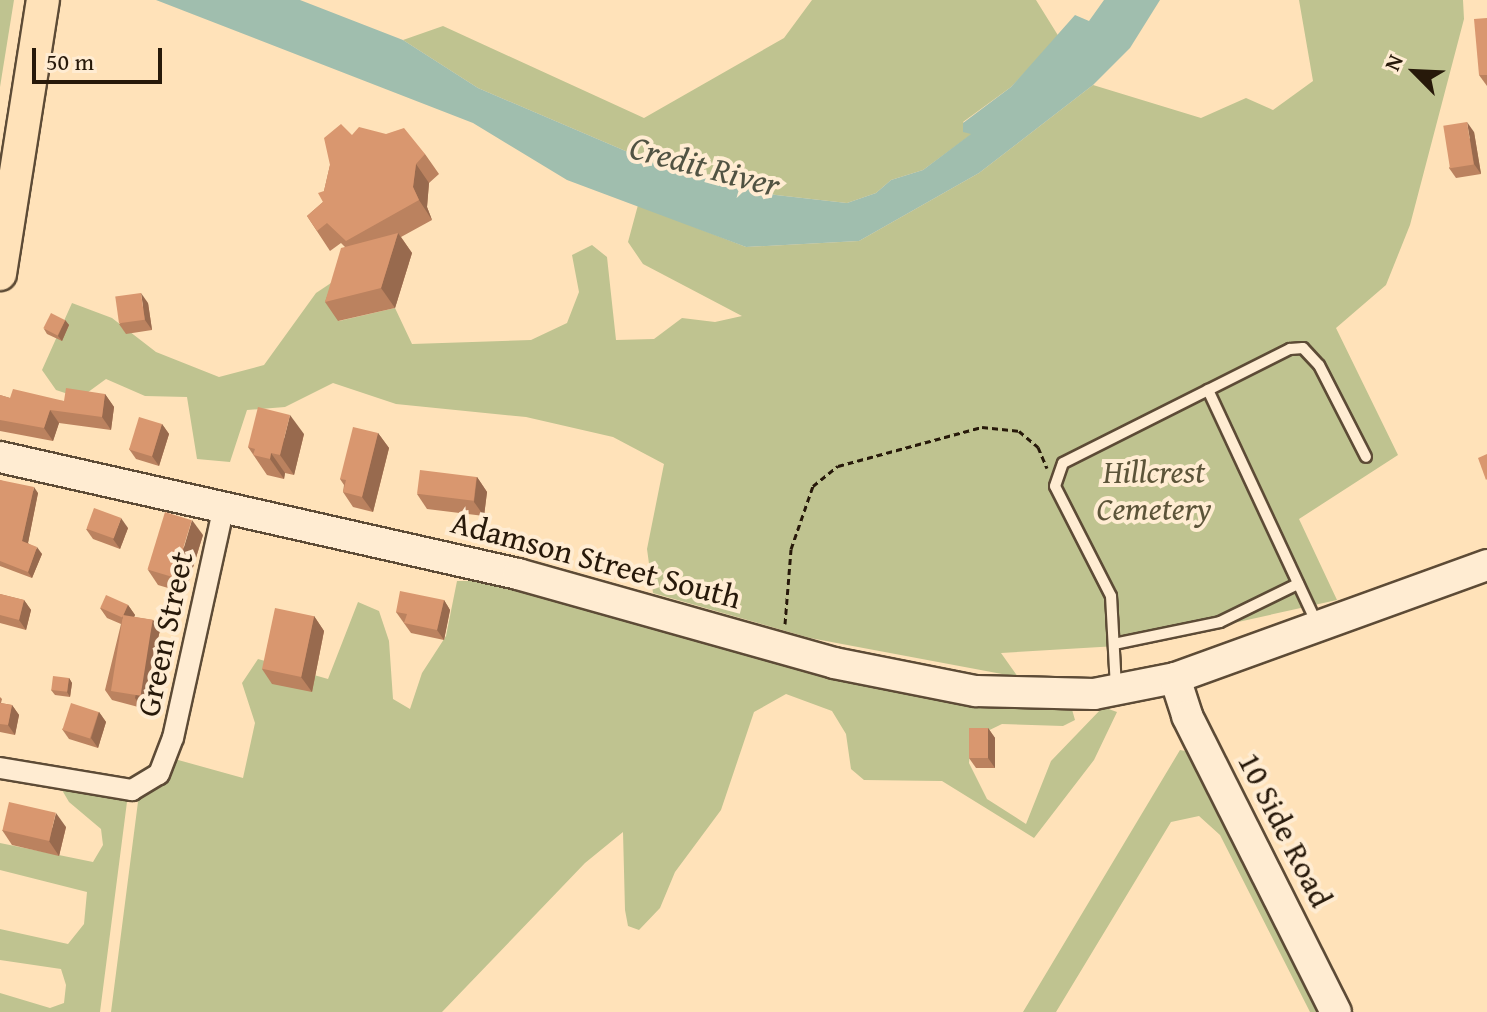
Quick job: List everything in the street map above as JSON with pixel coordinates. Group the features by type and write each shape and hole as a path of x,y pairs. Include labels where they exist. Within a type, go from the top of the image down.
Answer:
{"main road":[{"path":"0,274 8,177 43,0"},
{"name":"Adamson Street South","path":"0,457 518,574 784,648 964,689 1056,696 1116,690 1175,678 1487,565"},
{"name":"10 Side Road","path":"1175,678 1187,716 1336,1012"}],"street":[{"name":"Green Street","path":"0,768 132,790 159,774 173,738 224,506"}],"lane":[{"path":"1116,690 1111,596 1055,486 1063,463 1290,349 1303,348 1319,365 1366,457"},
{"path":"1208,390 1318,625"},
{"path":"1114,644 1220,622 1298,584"}],"path":[{"path":"784,648 791,549 813,486 838,466 982,427 1019,431 1038,447 1055,486"}],"green space":[{"path":"0,0 14,0 0,87"},
{"path":"812,0 1036,0 1059,37 1011,87 963,122 972,134 923,170 891,180 876,193 847,203 776,195 663,167 478,88 403,40 443,26 644,118 784,38"},
{"name":"Hillcrest Cemetery","path":"1299,0 1463,0 1464,19 1410,225 1386,285 1336,328 1398,455 1299,519 1337,600 1134,645 1001,653 1018,677 810,638 653,593 647,549 664,464 613,437 526,417 396,404 333,383 285,407 247,410 230,462 197,459 187,397 145,396 106,379 80,398 56,390 42,370 72,303 112,318 156,352 219,377 264,365 316,293 355,267 339,321 395,308 412,344 531,340 567,323 579,292 572,255 592,245 607,257 616,340 654,339 682,318 715,322 742,316 643,264 628,242 638,205 746,247 859,241 979,173 1093,85 1201,118 1246,98 1273,110 1313,81"},
{"path":"457,581 493,581 1071,706 1075,720 1063,726 1002,724 971,739 969,763 987,799 1026,824 1051,761 1103,707 1117,712 1094,760 1034,838 942,781 864,780 851,769 846,734 832,711 786,694 754,712 721,810 675,872 660,908 639,930 628,926 625,910 623,832 585,863 442,1012 111,1012 139,794 171,758 243,778 255,723 242,683 258,659 328,679 358,602 379,611 389,641 393,699 410,709 422,673 446,636"},
{"path":"1180,750 1190,752 1321,1012 1310,1012 1220,835 1199,816 1171,822 1056,1012 1023,1012"},
{"path":"66,780 128,794 100,1012 0,1012 0,993 50,1008 64,1003 66,985 61,969 0,960 0,929 68,944 84,924 87,892 0,870 0,843 93,862 103,845 101,829 69,802 62,790"}],"shaded area":[{"name":"Credit River","path":"156,0 300,0 403,40 478,88 663,167 776,195 847,203 876,193 891,180 923,170 971,134 963,132 963,123 1011,87 1075,15 1089,21 1104,0 1160,0 1130,48 1093,85 979,173 859,241 746,247 567,180 473,123"}],"building":[{"path":"1487,18 1487,75 1479,75 1474,19"},
{"path":"1467,122 1474,164 1450,168 1443,126"},
{"path":"341,124 352,135 359,127 386,134 404,128 425,154 416,164 413,187 419,200 346,241 327,223 317,231 307,216 323,202 318,193 324,191 330,165 324,138"},
{"path":"398,233 381,288 325,302 341,248"},
{"path":"141,293 145,320 119,323 115,297"},
{"path":"51,313 65,320 58,335 43,328"},
{"path":"66,388 105,394 102,417 50,410 44,428 0,420 0,395 10,398 13,389 64,401"},
{"path":"258,407 290,415 280,455 271,453 270,459 253,455 255,449 248,447"},
{"path":"139,417 162,424 152,457 129,450"},
{"path":"353,427 378,433 362,497 343,492 346,480 340,479"},
{"path":"1487,454 1487,479 1486,480 1478,458"},
{"path":"420,470 477,477 474,501 417,494"},
{"path":"0,480 34,487 22,541 37,547 28,572 0,561"},
{"path":"94,508 121,518 114,539 86,529"},
{"path":"165,512 192,520 174,578 147,569"},
{"path":"400,591 444,600 437,630 404,623 407,614 396,612"},
{"path":"0,594 24,600 19,620 0,615"},
{"path":"106,595 128,605 122,618 100,608"},
{"path":"275,608 314,616 301,677 262,669"},
{"path":"123,615 153,620 141,696 111,691"},
{"path":"53,676 69,678 67,692 51,690"},
{"path":"0,703 12,705 8,725 0,724"},
{"path":"71,703 99,712 90,739 62,730"},
{"path":"969,728 988,728 988,758 969,758"},
{"path":"9,802 56,813 49,841 2,830"}]}
